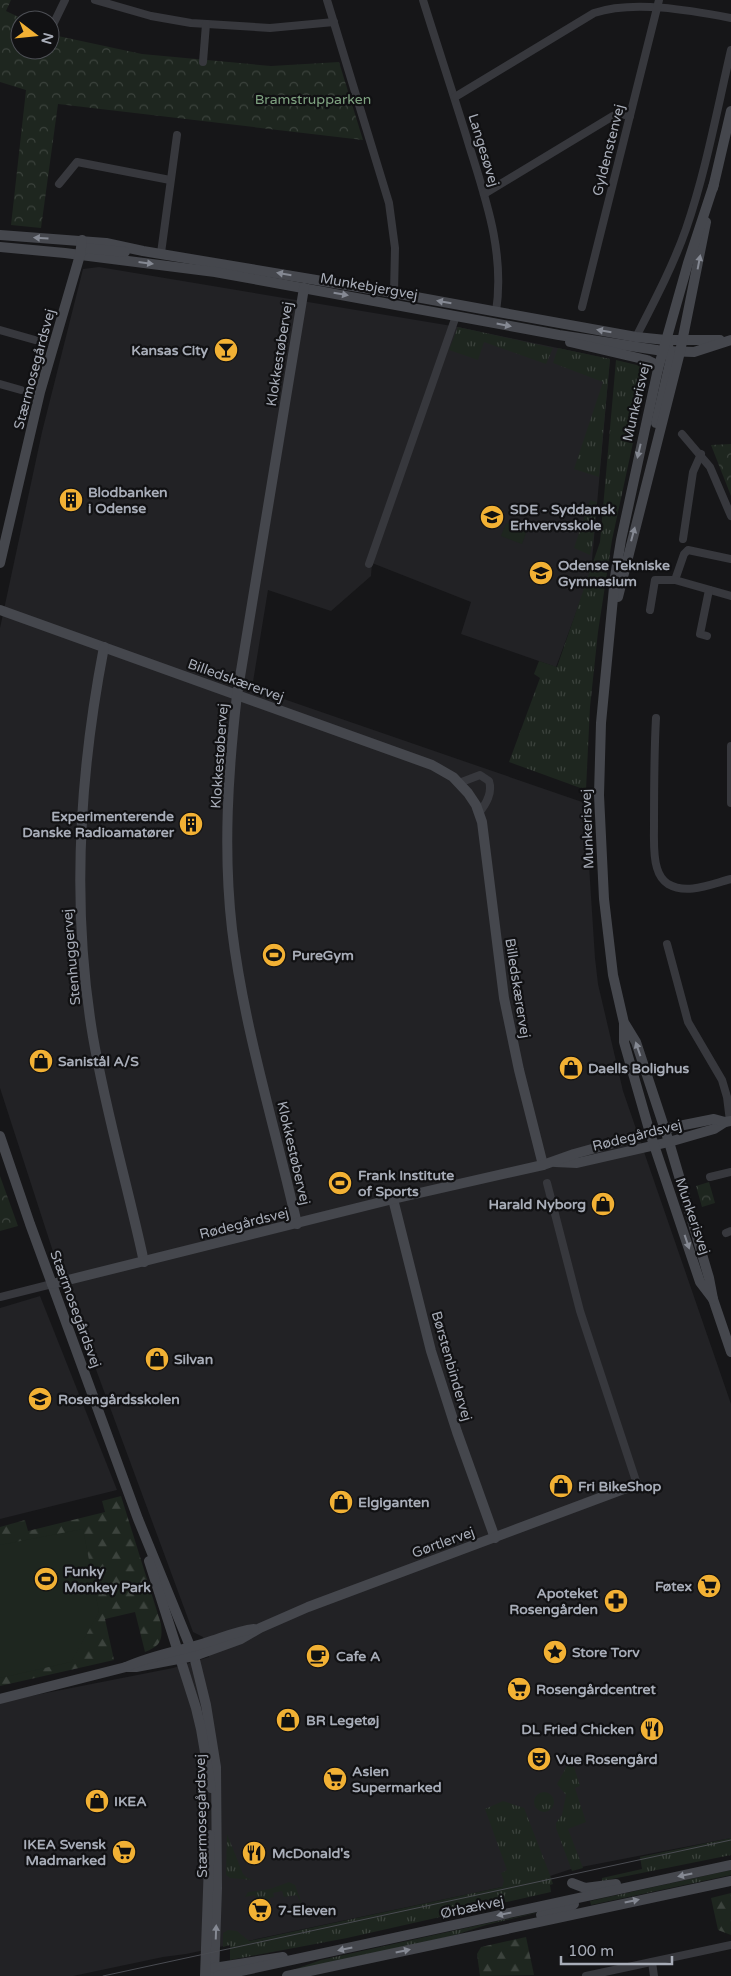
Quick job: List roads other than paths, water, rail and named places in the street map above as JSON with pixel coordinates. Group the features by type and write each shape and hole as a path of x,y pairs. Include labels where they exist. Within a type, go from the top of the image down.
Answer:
{"street":[{"path":"95,0 151,16 206,24 270,28 334,22"},
{"path":"327,0 389,203 396,248 394,293"},
{"name":"Langesøvej","path":"424,0 484,194 497,251 499,274 496,312"},
{"path":"454,97 607,6 630,2 658,2 731,18"},
{"name":"Gyldenstenvej","path":"582,307 658,2"},
{"path":"203,62 206,24"},
{"path":"636,337 673,261 686,229 699,187 731,50"},
{"name":"Munkerisvej","path":"610,632 630,544 652,466 650,446 671,358 671,351 731,111"},
{"path":"484,194 613,116 621,114 630,116"},
{"path":"161,253 177,135"},
{"path":"59,184 78,162 170,180"},
{"name":"Munkerisvej","path":"674,340 684,276 714,184"},
{"name":"Munkebjergvej","path":"0,235 82,240 125,246 143,251 394,293 636,337 674,340 731,340"},
{"name":"Stærmosegårdsvej","path":"0,563 40,392 80,255 82,240"},
{"name":"Munkebjergvej","path":"0,247 206,271 559,334 671,351 694,352 731,340"},
{"path":"80,255 84,248 125,252 143,251"},
{"name":"Klokkestøbervej","path":"297,1224 248,1018 232,929 228,864 228,812 237,695 304,288"},
{"path":"369,564 456,316"},
{"path":"0,330 35,340"},
{"path":"559,334 569,342 648,360 658,369"},
{"path":"671,351 674,340"},
{"name":"Munkerisvej","path":"671,351 658,369 621,540 615,577 601,723 600,841 604,899 613,975 624,1023 624,1042 696,1232 713,1299 731,1352"},
{"path":"0,384 22,390"},
{"path":"682,434 701,454 710,467 731,516"},
{"path":"683,539 693,472 701,454"},
{"path":"675,580 684,554 688,550 731,559"},
{"path":"650,610 655,580 675,580 731,596"},
{"path":"707,636 700,634 709,590"},
{"name":"Billedskærervej","path":"0,610 432,765 442,769 459,783 472,798 484,831 504,998 519,1070 548,1164"},
{"name":"Stenhuggervej","path":"104,647 93,705 85,764 80,845 82,933 86,984 98,1061 144,1262"},
{"path":"656,718 653,776 654,835 656,866 660,876 665,882 682,889 690,889 731,879"},
{"path":"731,746 731,803"},
{"path":"459,783 480,775 489,781 491,790 489,797 479,813"},
{"path":"668,944 685,1014 696,1039 712,1061 722,1080 727,1097 726,1121"},
{"name":"Munkerisvej","path":"624,1023 636,1042 659,1137 700,1282 713,1299"},
{"name":"Rødegårdsvej","path":"0,1297 393,1199 548,1164 574,1154 659,1137 714,1129 726,1121"},
{"name":"Stærmosegårdsvej","path":"0,1136 2,1151 138,1519 185,1653 212,1738 216,1767 217,1798 205,1976"},
{"name":"Rødegårdsvej","path":"548,1164 577,1164 659,1137"},
{"path":"710,1178 731,1172"},
{"path":"547,1183 580,1311 637,1484"},
{"name":"Børstenbindervej","path":"393,1199 431,1350 454,1426 495,1538"},
{"name":"Gørtlervej","path":"0,1699 21,1695 32,1689 126,1667 136,1667 241,1639 260,1628 346,1592 637,1484"},
{"name":"Stærmosegårdsvej","path":"138,1519 150,1565 185,1653 202,1729 213,1799 212,1888 216,1973"},
{"name":"Gørtlervej","path":"0,1692 20,1688 32,1689"},
{"name":"Ørbækvej","path":"306,1958 731,1865"},
{"name":"Ørbækvej","path":"287,1976 731,1881"},
{"path":"572,1883 585,1888 620,1884 640,1886"},
{"path":"463,1938 570,1907 576,1899"},
{"path":"586,1976 731,1945"},
{"path":"216,1973 276,1957 306,1958"},
{"path":"252,1976 284,1968 306,1958"},
{"path":"652,1962 654,1976"}],"tram line":[{"path":"103,1976 731,1840"}],"place":[{"name":"Kansas City","path":"226,350"},
{"name":"Blodbanken i Odense","path":"71,500"},
{"name":"SDE - Syddansk Erhvervsskole","path":"492,517"},
{"name":"Odense Tekniske Gymnasium","path":"541,573"},
{"name":"Experimenterende Danske Radioamatører","path":"191,824"},
{"name":"PureGym","path":"274,955"},
{"name":"Sanistål A/S","path":"41,1061"},
{"name":"Daells Bolighus","path":"571,1068"},
{"name":"Frank Institute of Sports","path":"340,1183"},
{"name":"Harald Nyborg","path":"603,1204"},
{"name":"Silvan","path":"157,1359"},
{"name":"Rosengårdsskolen","path":"40,1399"},
{"name":"Fri BikeShop","path":"561,1486"},
{"name":"Elgiganten","path":"341,1502"},
{"name":"Funky Monkey Park","path":"46,1579"},
{"name":"Føtex","path":"709,1586"},
{"name":"Apoteket Rosengården","path":"616,1601"},
{"name":"Store Torv","path":"555,1652"},
{"name":"Cafe A","path":"318,1656"},
{"name":"Rosengårdcentret","path":"519,1689"},
{"name":"BR Legetøj","path":"288,1720"},
{"name":"DL Fried Chicken","path":"652,1729"},
{"name":"Vue Rosengård","path":"539,1759"},
{"name":"Asien Supermarked","path":"335,1779"},
{"name":"IKEA","path":"97,1801"},
{"name":"IKEA Svensk Madmarked","path":"124,1852"},
{"name":"McDonald's","path":"254,1853"},
{"name":"7-Eleven","path":"260,1910"}],"park label":[{"name":"Bramstrupparken","path":"313,99"}]}
